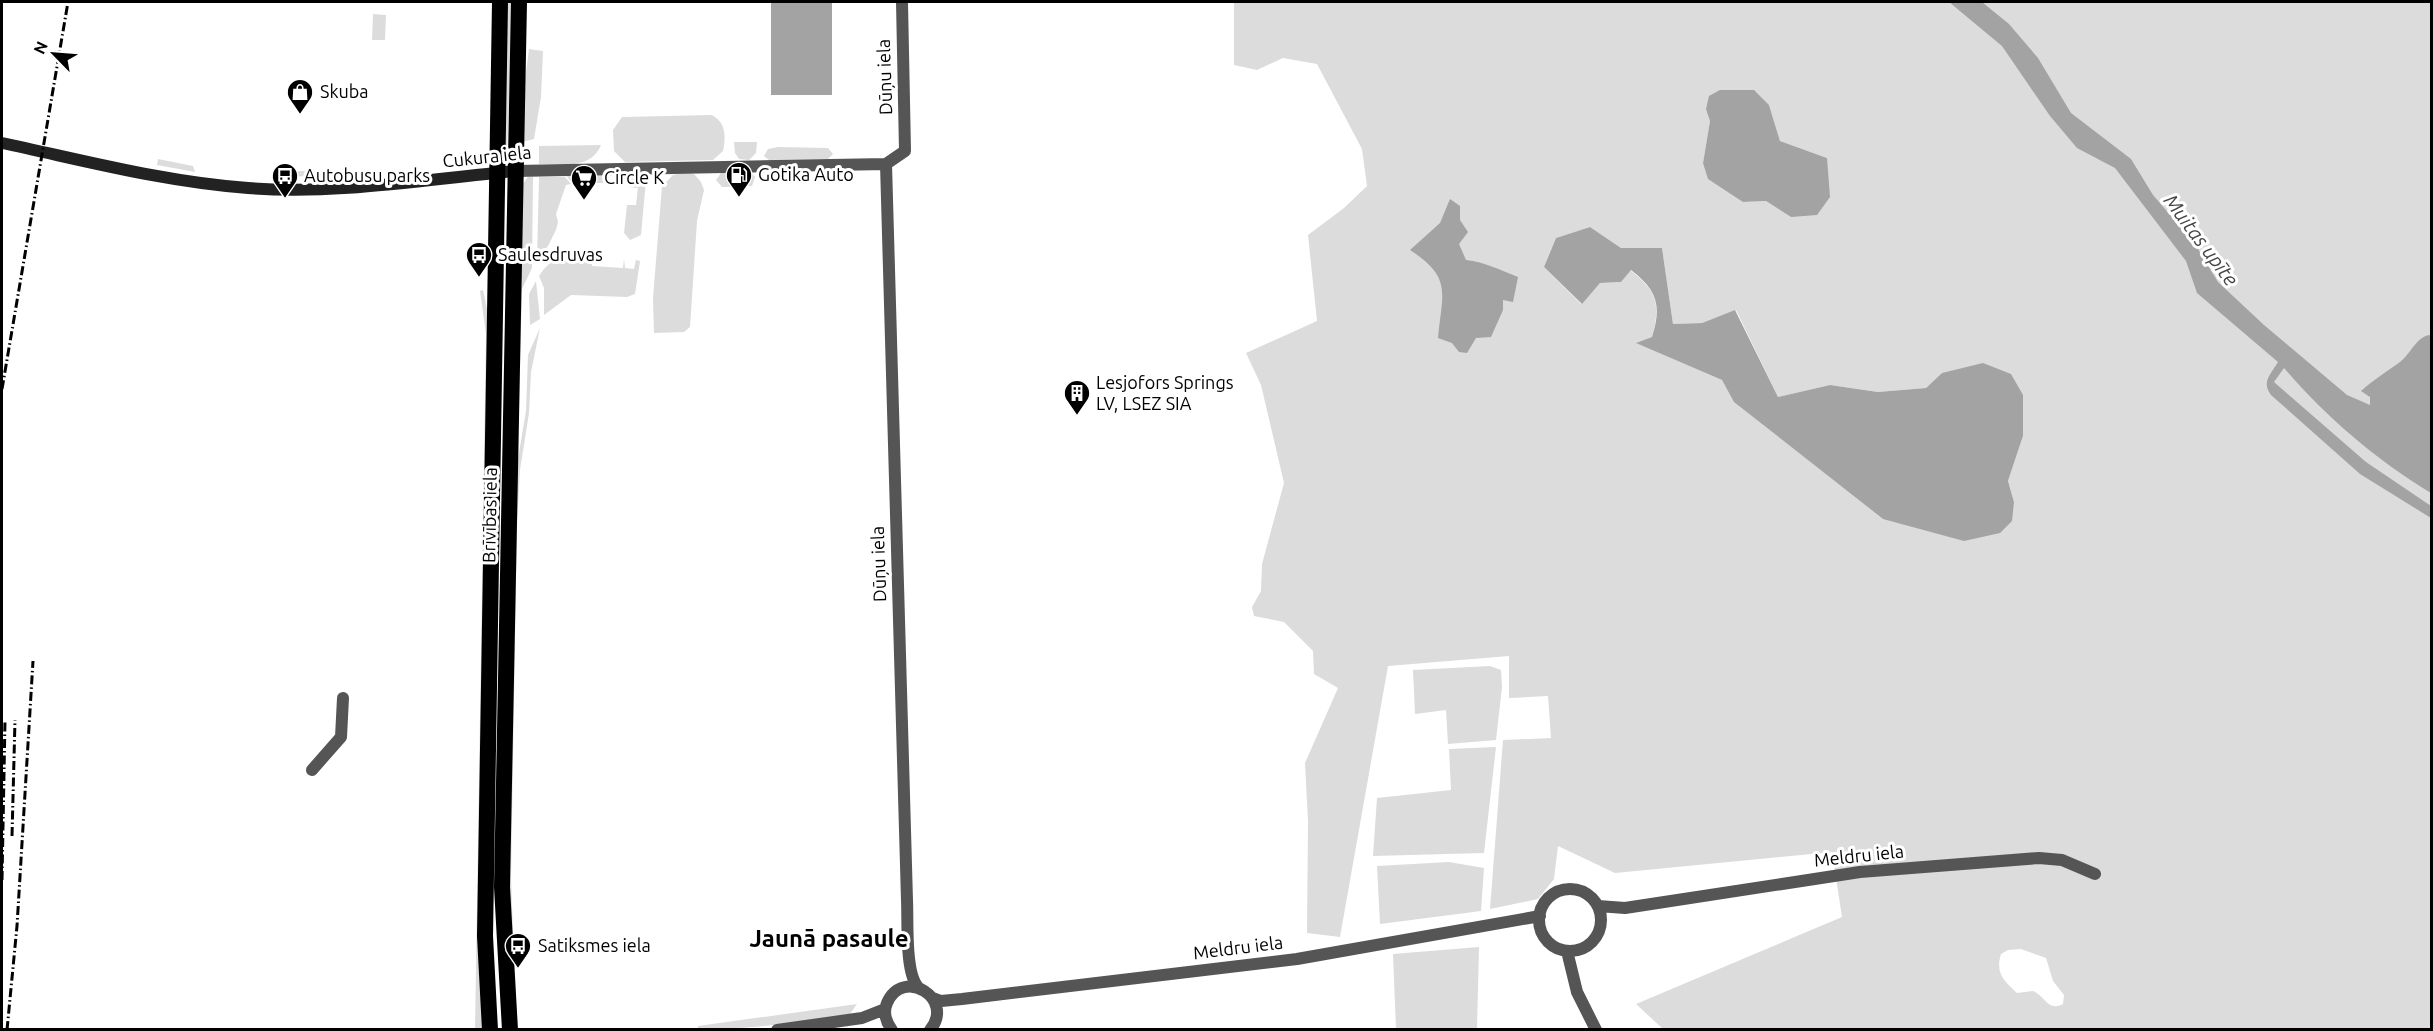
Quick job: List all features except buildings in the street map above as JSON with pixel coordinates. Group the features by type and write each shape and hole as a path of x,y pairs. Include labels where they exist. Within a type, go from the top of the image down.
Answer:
{"highway":[{"name":"Brīvības iela","path":"490,1029 485,936 500,2"},
{"name":"Brīvības iela","path":"510,1029 502,887 519,2"}],"main road":[{"name":"Cukura iela","path":"2,143 159,176 249,188 381,184 516,171"}],"street":[{"name":"Dūņu iela","path":"902,2 905,152 886,164 910,963 914,982 918,987"},
{"name":"Cukura iela","path":"516,171 886,164"},
{"path":"312,770 341,737 343,698"},
{"name":"Meldru iela","path":"1625,908 1860,872 2039,858 2062,860 2096,874"},
{"path":"1562,890 1581,891 1590,896 1598,906 1601,919 1596,938 1573,950 1552,945 1540,922 1546,901 1562,890"},
{"path":"1598,906 1625,908"},
{"path":"1601,919 1625,908"},
{"name":"Meldru iela","path":"933,998 941,1001 962,999 1297,959 1518,922 1540,922"},
{"path":"1573,950 1576,992 1596,1029"},
{"name":"Dūņu iela","path":"901,988 907,979 910,963"},
{"path":"890,1027 885,1009 890,998 901,988 918,987 933,998 937,1014 930,1029"},
{"name":"Meldru iela","path":"937,1014 944,1007 962,999"},
{"path":"777,1029 862,1018 885,1009"},
{"path":"862,1018 890,1027"}],"shaded area":[{"path":"507,2 513,2 507,152 506,148"},
{"path":"771,2 832,2 832,95 771,95"},
{"path":"1234,2 2431,2 2431,1029 1663,1029 1636,1004 1842,917 1832,852 1615,873 1558,846 1554,879 1538,899 1490,909 1503,740 1551,738 1548,696 1509,698 1509,656 1388,666 1340,937 1307,933 1308,821 1305,763 1338,688 1314,674 1313,651 1284,622 1254,616 1252,607 1261,591 1262,564 1284,483 1261,385 1246,353 1317,321 1308,235 1344,208 1367,186 1362,149 1317,64 1283,58 1257,70 1234,65","holes":["1769,105 1780,141 1827,158 1791,217 1766,201 1743,202 1703,163 1710,121","1590,227 1621,248 1662,248 1673,324 1702,323 1736,310 1778,397 1830,385 1878,392 1926,388 1942,373 2023,395 2023,436 2008,481 2014,502 1883,519 1735,402 1722,380 1637,343 1652,337 1656,307 1651,292 1630,270 1621,282 1600,283 1581,304 1544,267 1556,238","2021,949 2046,958 2053,981 2064,995 2063,1004 2050,1005 2033,991 2017,993 2012,989 2002,976 1999,966 2001,954 2008,950"]},
{"path":"1949,2 1982,2 2009,24 2038,58 2071,113 2131,159 2153,195 2195,244 2218,282 2264,325 2347,395 2370,405 2370,397 2361,391 2404,359 2422,338 2431,335 2431,493 2371,452 2352,436 2284,368 2274,382 2366,462 2431,506 2431,518 2360,474 2271,395 2267,382 2278,362 2197,293 2186,261 2115,168 2077,148 2050,116 2002,46"},
{"path":"373,14 386,15 385,40 372,40"},
{"path":"529,49 543,51 541,97 534,139 522,142 523,95"},
{"path":"1720,90 1754,90 1769,105 1780,141 1827,158 1830,197 1817,215 1791,217 1766,201 1743,202 1708,179 1703,163 1710,121 1706,109 1709,96"},
{"path":"712,115 720,122 725,135 723,151 713,160 625,162 614,151 613,130 622,117"},
{"path":"734,142 757,142 756,153 749,160 739,159 735,153"},
{"path":"601,145 590,159 583,162 566,165 539,164 539,146"},
{"path":"778,147 828,148 833,154 828,159 769,160 764,156 768,149"},
{"path":"158,159 193,166 195,172 157,165"},
{"path":"318,170 312,176 280,177 271,173"},
{"path":"751,172 755,177 752,186 742,186 742,180 733,180 733,187 722,187 716,180 721,173"},
{"path":"607,174 611,183 586,183 583,187 572,183 566,175"},
{"path":"632,174 640,174 646,180 641,235 630,240 624,233 627,205 636,205 638,188 629,187"},
{"path":"694,174 704,190 697,221 690,327 684,332 654,333 653,298 662,186 673,175"},
{"path":"528,177 533,177 532,268 522,289 519,408 522,185"},
{"path":"539,177 565,177 571,184 566,185 556,214 558,222 556,230 548,246 537,260"},
{"path":"1450,199 1460,206 1460,220 1468,232 1459,244 1466,260 1486,264 1518,277 1513,302 1503,300 1503,310 1491,337 1476,338 1467,353 1459,352 1452,343 1438,338 1442,298 1439,278 1424,260 1410,250 1440,223"},
{"path":"1590,227 1621,248 1662,248 1673,324 1702,323 1735,310 1778,397 1830,385 1878,392 1926,388 1942,373 1983,363 2011,374 2023,395 2023,436 2008,481 2014,502 2012,521 2000,533 1964,541 1883,519 1734,402 1722,380 1636,343 1652,337 1657,307 1647,284 1631,270 1621,282 1600,283 1582,304 1544,267 1556,238"},
{"path":"592,257 592,266 623,268 624,259 625,268 634,269 636,260 640,261 635,294 627,297 571,295 544,315 544,288 539,276 542,271 556,260 571,259 571,262 575,263 576,259 586,260"},
{"path":"536,281 540,319 530,325 529,294"},
{"path":"483,290 488,313 482,1029 475,1030 486,334 480,291"},
{"path":"540,328 531,372 529,413 520,470 517,524 511,878 513,932 520,967 516,967 509,934 516,471 526,411 528,355"},
{"path":"1490,666 1501,670 1502,687 1496,740 1448,744 1446,710 1415,714 1413,670"},
{"path":"1496,747 1484,853 1373,856 1377,798 1451,790 1449,749"},
{"path":"1449,862 1484,868 1481,911 1380,924 1377,866"},
{"path":"1479,947 1477,1029 1396,1029 1393,954"},
{"path":"857,1004 850,1014 793,1023 698,1029 698,1026"}],"railway":[{"path":"2,389 68,2"},
{"path":"7,1030 17,926 33,661"},
{"path":"2,880 5,720"},
{"path":"12,836 15,720"}],"place":[{"name":"Skuba","path":"300,115"},
{"name":"Gotika Auto","path":"739,198"},
{"name":"Autobusu parks","path":"285,199"},
{"name":"Circle K","path":"584,201"},
{"name":"Saulesdruvas","path":"479,278"},
{"name":"Lesjofors Springs LV, LSEZ SIA","path":"1077,416"},
{"name":"Satiksmes iela","path":"518,969"}],"district":[{"name":"Jaunā pasaule","path":"829,939"}],"water label":[{"name":"Muitas upīte","path":"2201,240"}]}
